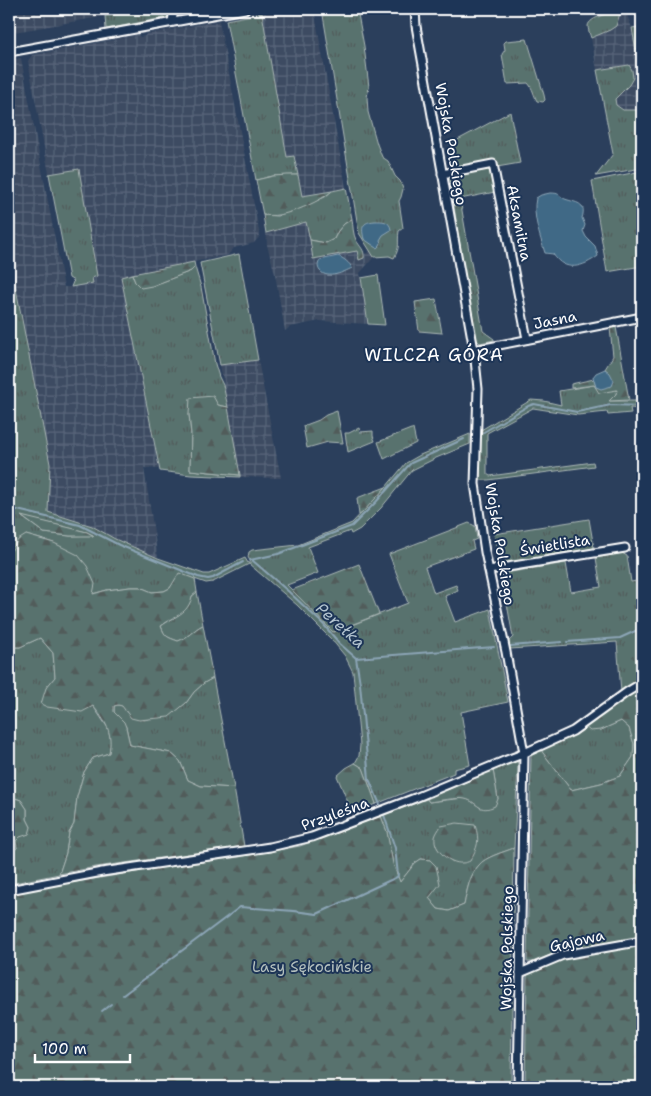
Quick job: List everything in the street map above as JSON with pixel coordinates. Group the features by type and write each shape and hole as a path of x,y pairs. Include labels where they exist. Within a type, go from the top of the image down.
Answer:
{"street":[{"path":"172,22 174,9"},
{"path":"9,52 245,9"},
{"name":"Wojska Polskiego","path":"415,9 416,26 474,350 478,389 475,484 479,516 524,754 518,1087"},
{"name":"Aksamitna","path":"442,174 493,164 526,339"},
{"name":"Jasna","path":"474,350 642,317"},
{"name":"Świetlista","path":"489,570 625,548"},
{"name":"Przyleśna","path":"9,890 102,872 244,852 300,841 384,810 504,760 524,754 578,728 626,692 642,683"},
{"name":"Gajowa","path":"520,973 563,955 642,941"}],"shaded area":[{"path":"19,9 134,9 134,11 15,32 12,30"},
{"path":"285,9 314,9 346,188 302,196 295,156 287,157 262,13"},
{"path":"626,9 632,28 639,68 642,73 642,121 639,113 623,110 616,105 614,99 629,85 629,65 597,70 591,38 616,26 621,10"},
{"path":"219,21 260,236 254,243 234,248 228,255 121,277 159,469 144,468 158,558 115,539 92,526 48,512 50,464 12,269 9,269 9,60 21,58 64,287 71,287 92,283 92,278 97,276 79,169 49,174 28,61 32,55 138,35 140,37 146,34"},
{"path":"550,193 557,194 582,206 582,218 585,225 583,231 595,246 598,256 586,263 569,266 563,264 553,254 545,253 537,226 535,205 536,198"},
{"path":"383,221 389,224 391,230 383,235 380,240 381,243 377,248 364,239 363,231 365,224"},
{"path":"306,222 358,251 359,259 364,258 365,254 370,251 374,257 360,273 368,324 320,321 290,327 285,331 266,233"},
{"path":"338,256 350,264 352,268 332,275 323,274 320,271 318,266 320,260"},
{"path":"258,360 281,478 240,477 220,365"},
{"path":"605,369 610,373 614,381 612,386 601,389 596,387 593,377 596,373"}],"green space":[{"path":"147,9 172,9 169,17 106,29 105,16"},
{"path":"322,9 357,9 369,87 367,97 368,112 382,157 388,161 403,189 399,201 403,228 399,231 398,248 394,258 389,256 374,257 359,233"},
{"path":"621,10 616,26 591,38 588,26 592,20"},
{"path":"262,13 287,157 294,156 298,175 273,176 256,180 226,20"},
{"path":"642,26 642,73 639,68 632,28"},
{"path":"527,39 544,95 545,100 543,102 537,101 528,83 507,84 502,54 505,50 504,43 506,41"},
{"path":"629,65 633,78 629,85 615,99 616,105 623,110 636,110 639,113 642,121 642,168 596,176 613,154 597,70"},
{"path":"510,112 520,163 497,167 495,161 454,169 450,144"},
{"path":"491,168 495,192 460,199 483,331 494,339 480,343 477,340 472,321 449,175"},
{"path":"79,169 97,276 92,278 93,283 71,287 74,281 69,278 49,174"},
{"path":"642,171 642,266 607,272 592,181"},
{"path":"298,175 302,196 332,191 314,202 291,212 263,215 256,180"},
{"path":"346,188 352,219 344,224 334,239 326,243 310,240 306,222 266,233 263,215 277,216 325,197 332,191"},
{"path":"352,219 355,238 363,251 364,258 359,260 357,251 313,259 310,240 326,243 334,239 344,224"},
{"path":"239,254 258,360 220,365 200,263"},
{"path":"194,262 195,267 191,271 152,286 141,288 135,282 132,274"},
{"path":"195,267 201,287 215,364 223,385 228,407 218,405 189,414 191,434 190,470 240,475 240,477 191,475 160,471 121,277 132,274 135,282 162,282 191,271"},
{"path":"12,268 50,464 48,512 92,526 115,539 158,558 209,574 245,558 248,563 251,563 248,557 249,552 252,550 298,545 352,523 406,463 420,455 470,434 470,444 412,470 381,508 360,529 351,534 350,531 308,547 318,573 287,585 334,632 408,603 389,554 469,523 475,526 477,539 472,541 474,549 425,567 434,593 456,585 458,590 445,596 455,622 490,609 508,702 461,712 470,765 454,769 454,773 376,804 363,768 355,763 359,756 360,745 353,672 345,656 297,605 249,564 213,582 206,583 180,574 170,588 164,591 152,592 140,587 130,587 92,594 54,543 26,535 9,554 9,269","holes":["22,517 93,535 70,536 44,533"]},
{"path":"378,275 385,325 368,324 361,278"},
{"path":"436,299 442,333 419,331 415,302"},
{"path":"616,327 629,400 609,401 616,394 617,390 599,393 594,385 571,388 571,384 594,379 596,387 610,373 605,369 613,356 610,328"},
{"path":"594,385 617,390 610,401 642,401 642,409 630,408 631,413 608,415 607,412 578,415 533,408 487,433 487,474 490,476 593,462 594,466 481,480 481,430 531,400 561,405 559,391"},
{"path":"213,396 218,405 228,407 240,475 190,470 190,398"},
{"path":"337,411 343,443 328,442 307,448 303,426"},
{"path":"359,428 360,432 373,431 375,441 348,452 345,433"},
{"path":"413,429 416,443 384,459 378,442"},
{"path":"386,487 362,513 359,515 357,498"},
{"path":"21,516 87,532 94,536 44,533"},
{"path":"589,519 594,548 503,563 499,561 494,534"},
{"path":"26,535 54,543 78,555 87,566 95,584 93,594 130,587 140,587 152,592 164,591 170,588 179,573 195,579 197,592 192,596 187,607 180,614 161,626 167,636 178,641 203,625 213,678 204,683 186,703 169,717 139,720 131,718 122,706 118,705 114,706 114,712 124,722 130,745 171,753 180,761 188,780 201,786 234,788 244,846 59,874 66,853 69,833 74,824 77,797 84,772 93,758 109,753 110,739 105,722 93,706 82,712 47,707 41,704 46,688 55,677 53,653 40,638 20,647 12,647 9,639 9,554 18,540"},
{"path":"622,553 627,556 631,582 642,580 642,677 638,678 638,682 621,692 617,642 510,649 509,641 513,637 502,576 505,573 566,563 571,592 601,587 596,558"},
{"path":"359,564 379,614 333,632 292,590"},
{"path":"197,592 203,625 185,638 178,641 171,639 161,626 184,610 192,596"},
{"path":"40,638 53,653 55,677 46,688 93,706 108,728 111,741 109,753 93,758 84,772 77,797 74,824 69,833 66,853 59,874 9,884 9,853 17,848 15,841 31,827 27,819 27,809 21,800 9,797 9,781 13,777 9,773 9,639 12,647 20,647"},
{"path":"213,678 234,788 201,786 188,780 180,761 171,753 130,745 126,727 114,712 114,706 118,705 123,706 126,712 144,720 169,716 186,703 204,683"},
{"path":"642,685 642,937 563,950 532,962 527,962 531,754 540,749 571,790 601,783 620,776 633,757 634,744 629,728 621,721 601,730 590,731 584,726"},
{"path":"621,721 629,728 634,744 633,757 620,776 601,783 571,790 540,749 584,726 601,730"},
{"path":"516,761 518,763 514,848 490,857 479,865 467,889 464,905 449,911 438,909 429,898 430,860 421,859 415,863 400,882 393,864 387,832 381,816 427,799 429,802 464,798 481,808 498,799 493,770","holes":["441,826 453,862 437,847 436,838"]},
{"path":"355,763 363,768 376,804 352,812 337,776"},
{"path":"493,770 498,799 495,806 485,809 470,800 453,799 429,802 427,799"},
{"path":"9,797 21,800 27,809 27,819 31,827 29,834 20,837 16,841 17,848 9,853"},
{"name":"Lasy Sękocińskie","path":"381,816 387,832 393,864 400,882 415,863 421,859 430,860 436,866 440,884 429,898 438,909 449,911 464,905 467,889 479,865 490,857 514,848 511,1087 9,1087 9,893 300,846"},
{"path":"457,823 475,825 477,831 476,847 470,861 465,863 457,863 448,859 443,855 435,842 435,836 441,826"},
{"path":"642,945 642,1087 525,1087 527,975 568,958"}],"waterway":[{"path":"482,433 534,404 577,412 611,405 642,406"},
{"path":"250,560 278,554 352,526 411,463 464,439"},
{"name":"Perełka","path":"9,508 80,525 119,545 198,577 213,578 243,562"},
{"name":"Perełka","path":"252,560 323,624 340,644 356,658 494,647"},
{"name":"Perełka","path":"567,642 620,638 642,628"},
{"name":"Perełka","path":"510,646 562,642"},
{"path":"356,658 369,779 381,807"},
{"path":"123,995 240,907 317,914 397,877 395,848 384,815"},
{"path":"102,1011 111,1004"}],"district":[{"name":"WILCZA GÓRA","path":"434,355"}]}
